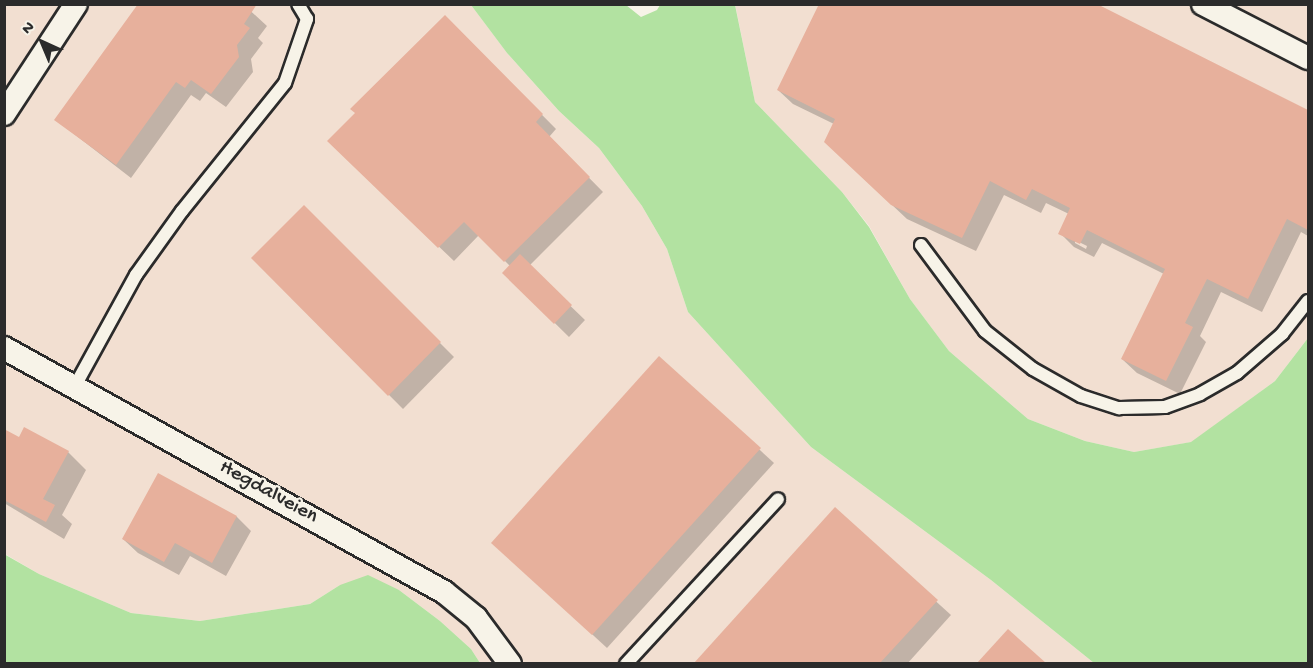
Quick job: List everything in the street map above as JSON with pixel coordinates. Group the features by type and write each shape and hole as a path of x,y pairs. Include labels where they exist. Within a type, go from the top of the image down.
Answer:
{"street":[{"path":"4,114 76,4"},
{"path":"1203,4 1308,58"},
{"name":"Hegdalveien","path":"4,348 444,592 476,618 510,663"}],"lane":[{"path":"75,386 136,275 182,211 285,83 307,19 298,4"},
{"path":"921,246 985,331 1033,369 1081,396 1119,408 1165,407 1200,394 1237,373 1282,334 1308,301"},
{"path":"626,663 778,499"}],"shaded area":[{"path":"735,4 1308,5 1308,338 1275,381 1192,442 1134,452 1085,441 1028,419 949,351 910,299 869,226 842,192 755,102"},
{"path":"5,5 471,5 507,53 559,111 599,148 642,206 667,249 688,312 811,447 991,580 1094,663 480,663 471,649 440,621 399,590 340,585 310,604 200,621 131,613 39,574 5,554"}],"green space":[{"path":"471,5 626,5 641,17 657,10 660,5 735,5 755,102 842,192 869,227 910,299 949,351 1028,419 1085,441 1134,452 1191,442 1275,381 1308,338 1308,663 1094,663 991,580 811,447 688,312 667,249 642,206 599,148 559,111 507,53"},
{"path":"4,554 39,574 131,613 200,621 310,604 340,585 368,575 399,590 440,621 471,649 480,663 5,663"}],"building":[{"path":"138,4 257,4 244,24 250,28 237,45 239,57 211,94 191,80 185,88 176,82 116,165 54,120"},
{"path":"819,4 1097,4 1308,110 1308,230 1287,219 1248,299 1207,279 1185,323 1193,327 1166,381 1121,359 1165,269 1087,230 1080,244 1058,234 1070,208 1032,189 1026,200 990,181 962,238 891,205 824,142 835,119 777,90"},
{"path":"445,15 543,114 536,122 590,177 504,262 464,222 438,248 327,141 355,113 350,109"},
{"path":"304,205 441,342 388,396 251,258"},
{"path":"520,254 572,305 554,324 502,273"},
{"path":"659,356 761,448 592,635 491,543"},
{"path":"24,427 69,451 43,499 55,505 46,522 4,500 4,429 19,437"},
{"path":"158,473 237,516 212,563 175,543 164,562 122,539"},
{"path":"835,507 938,600 880,663 694,663"},
{"path":"1008,629 1046,663 977,663"}]}
